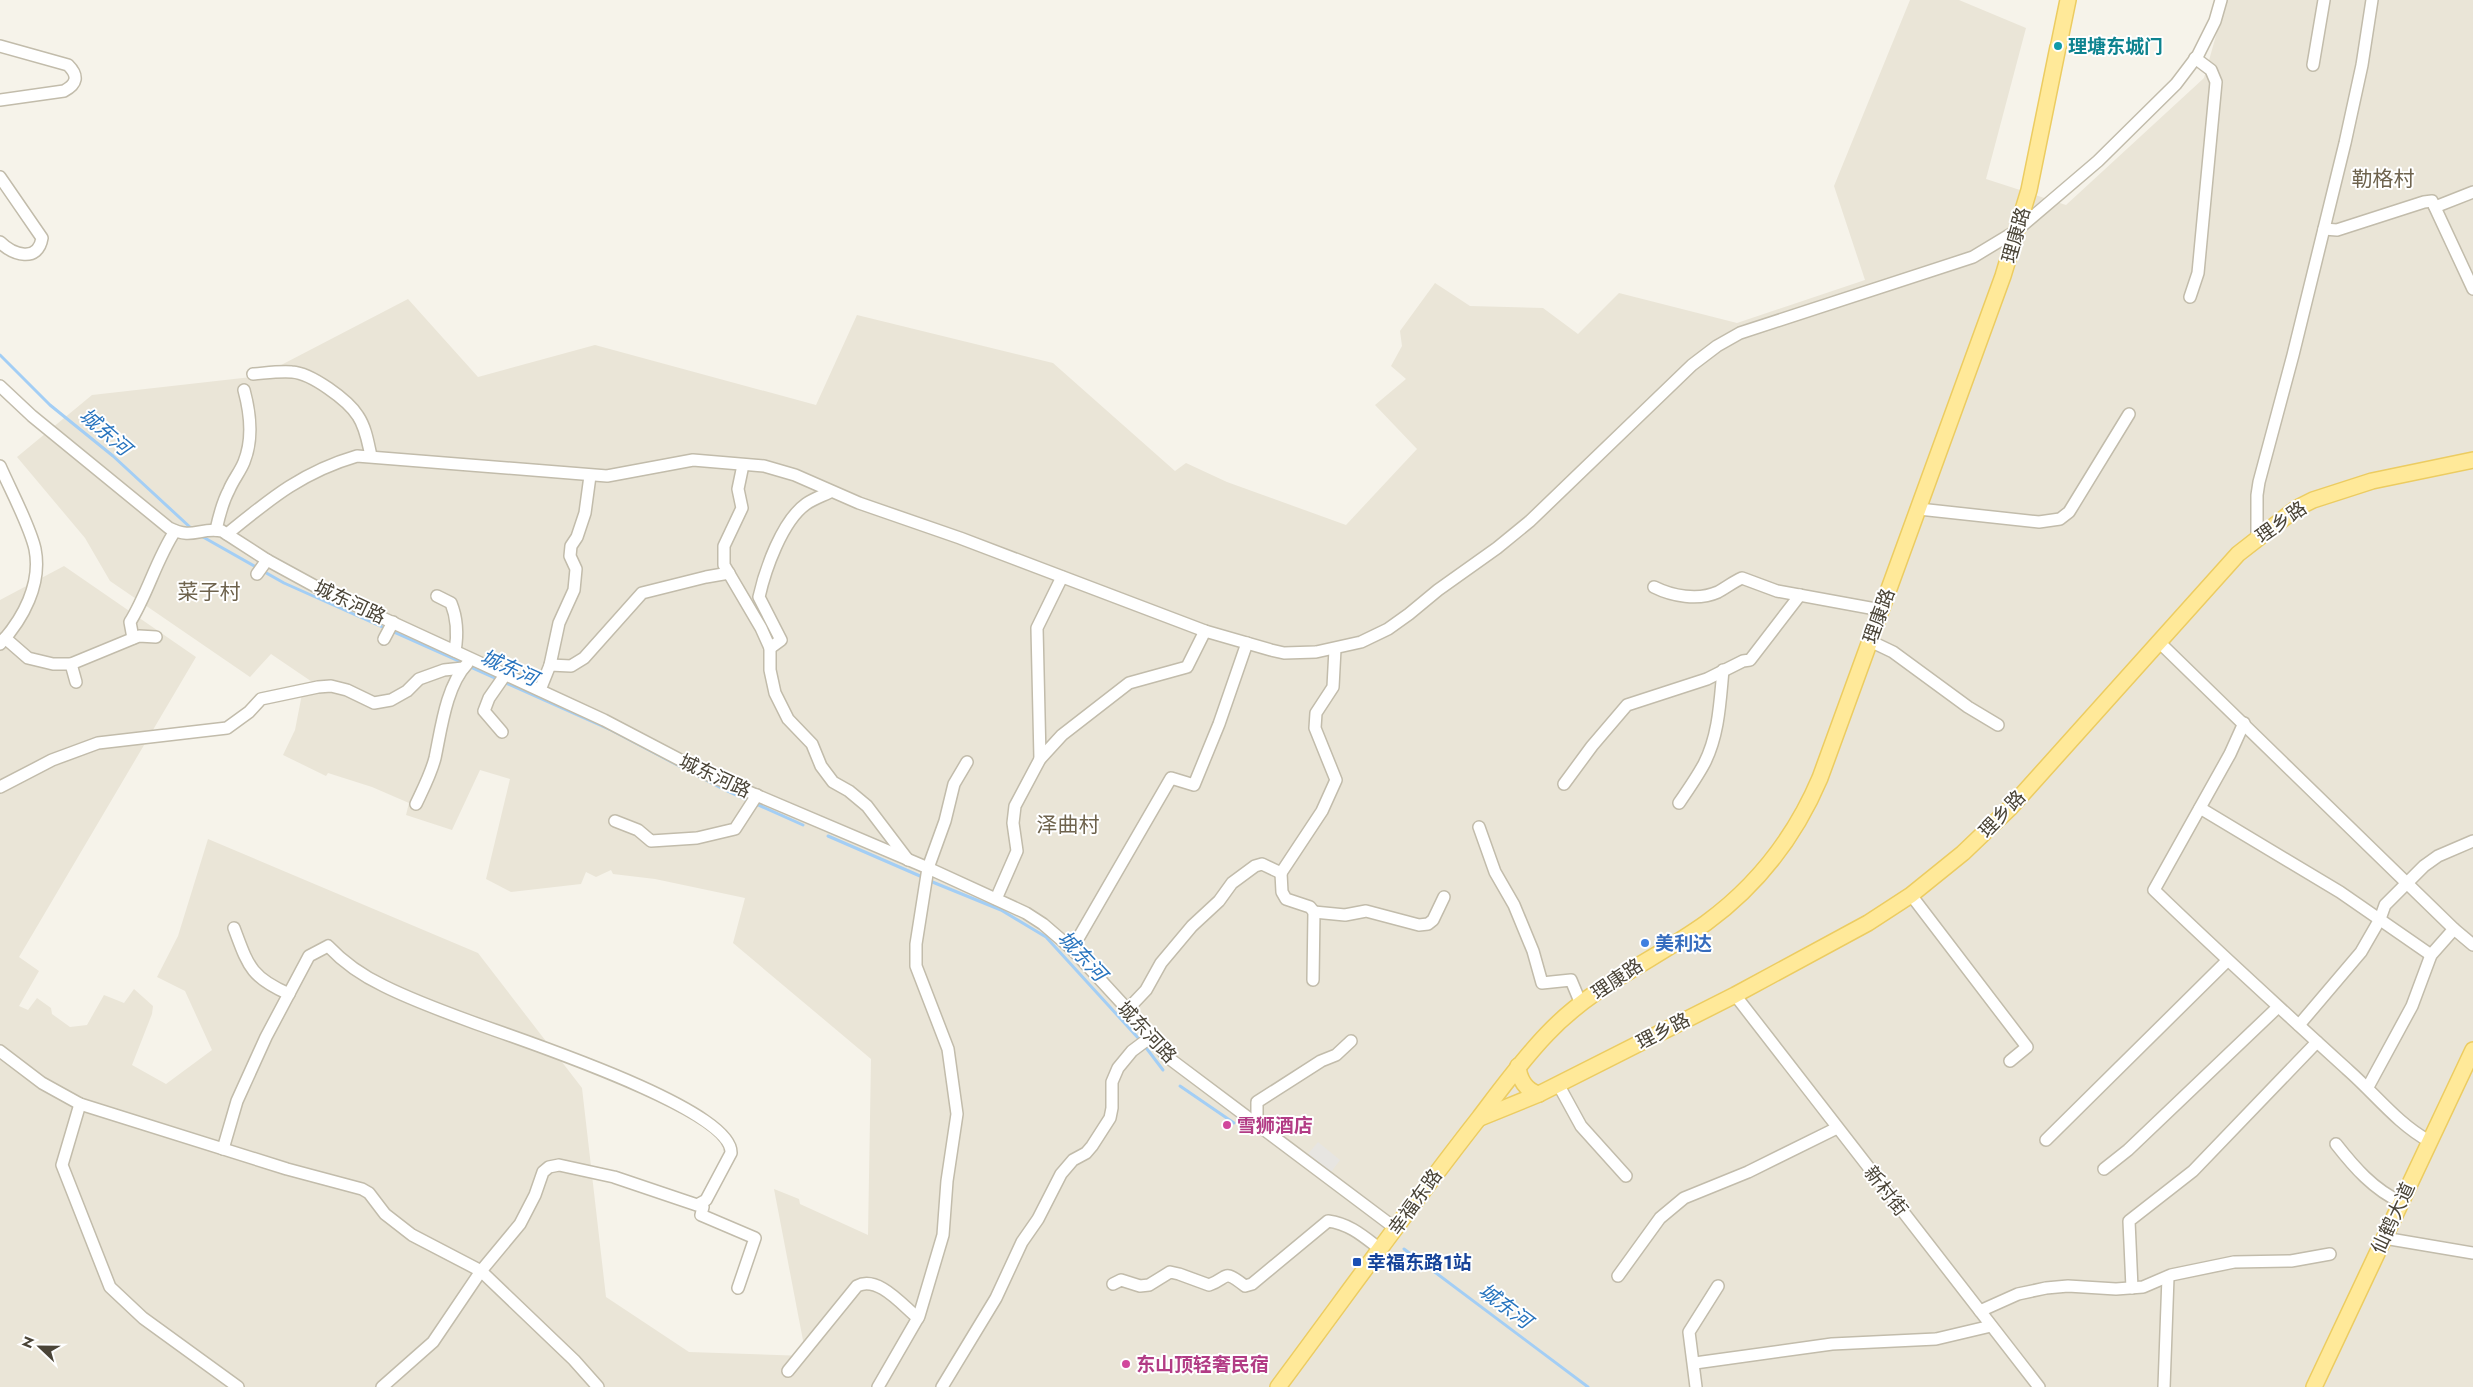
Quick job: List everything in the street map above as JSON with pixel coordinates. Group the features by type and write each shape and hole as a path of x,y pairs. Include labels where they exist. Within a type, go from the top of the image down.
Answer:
{"main road":[{"name":"理康路","path":"1518,1066 1547,1033 1611,980 1706,922 1746,890 1781,851 1810,802 2003,276 2029,190 2068,0"},
{"name":"理乡路","path":"1478,1118 1539,1094 1734,995 1868,923 1911,895 1987,831 2211,582 2257,538 2313,500 2372,481 2473,460"},
{"name":"仙鹤大道","path":"2314,1387 2473,1050"},
{"path":"1518,1066 1524,1083 1531,1091 1539,1094"},
{"name":"幸福东路","path":"1278,1387 1395,1228 1518,1066"}],"street":[{"path":"0,386 32,416 175,531 183,535 221,532 298,480 346,459 371,456 590,476 627,474 693,460 764,466 795,475 830,492 960,538 1205,630 1284,653 1335,650 1361,642 1388,629 1497,548 1564,490 1692,365 1716,346 1740,334 1973,257 2016,231 2084,173 2176,84 2196,58 2215,21 2222,0"},
{"path":"2313,65 2324,0"},
{"path":"2257,538 2257,494 2259,482 2324,229 2362,65 2372,0"},
{"path":"0,46 68,65 75,72 76,79 72,87 64,91 0,100"},
{"path":"2190,297 2198,273 2216,82 2210,70 2196,58"},
{"path":"0,177 42,238 41,245 36,252 28,255 16,254 0,242"},
{"path":"2435,207 2473,192"},
{"path":"2324,229 2337,230 2432,201 2473,289"},
{"path":"253,374 293,372 326,388 347,402 363,424 371,456"},
{"path":"221,532 219,512 244,462 247,447 249,409 244,390"},
{"path":"1919,509 2039,522 2060,519 2069,512 2129,414"},
{"path":"743,465 738,489 742,508 724,546 724,566 761,628 770,648 770,670 775,693 788,719 812,744 822,766 833,782 867,806 908,860"},
{"path":"0,466 35,548 36,568 28,604 19,623 2,641 28,658 53,664 71,664 139,636 156,637"},
{"path":"540,690 550,665 560,623 574,590 576,569 570,556 571,546 577,537 585,513 590,476"},
{"path":"770,648 781,640 759,597 773,552 786,527 805,505 830,492"},
{"path":"133,638 130,622 140,606 154,570 175,531"},
{"name":"城东河路","path":"221,532 262,567 322,590 393,622 455,651 467,663 505,675 540,690 604,720 709,775 908,860 927,871 996,899 1043,924 1072,949 1127,1010 1146,1041 1395,1228"},
{"path":"550,665 571,666 584,658 642,594 706,577 729,573"},
{"path":"1040,759 1036,628 1062,577"},
{"path":"1654,587 1670,595 1704,596 1719,591 1730,583 1742,578 1777,591 1881,610"},
{"path":"1564,784 1592,746 1627,705 1707,678 1743,661 1750,660 1800,595"},
{"path":"437,596 451,603 456,614 457,639 455,651"},
{"path":"384,639 393,622"},
{"path":"996,899 1017,851 1013,823 1015,806 1040,759 1062,736 1130,683 1187,667 1205,630"},
{"path":"1870,641 1893,652 1968,707 1998,726"},
{"path":"2159,642 2406,883 2473,945"},
{"path":"1072,949 1171,778 1194,785 1219,724 1247,643"},
{"path":"1313,980 1314,912 1310,907 1286,898 1282,892 1281,873 1322,812 1336,780 1315,728 1316,713 1333,687 1335,650"},
{"path":"0,788 52,760 98,743 227,728 249,712 261,700 318,687 331,686 347,690 374,703 391,700 407,691 420,679 467,663"},
{"path":"416,804 434,758 439,728 467,663"},
{"path":"71,664 76,682"},
{"path":"1679,803 1704,763 1710,749 1717,726 1723,670"},
{"path":"502,732 484,711 505,675"},
{"path":"2244,724 2154,890 2227,961 2368,1088 2408,1128 2429,1141"},
{"path":"878,1387 918,1318 943,1235 957,1114 948,1049 916,966 916,944 927,871 945,821 954,784 967,762"},
{"path":"615,821 638,830 651,841 697,838 735,829 756,795"},
{"path":"2200,808 2340,892 2431,955"},
{"path":"1480,827 1495,872 1514,905 1533,951 1542,983 1571,980 1581,1004"},
{"path":"2299,1025 2361,952 2380,919 2385,905 2406,883 2438,856 2473,841"},
{"path":"1127,1010 1146,990 1161,963 1192,926 1219,901 1232,883 1255,866 1262,864 1281,873"},
{"path":"1911,895 2027,1047 2010,1061"},
{"path":"1314,912 1345,914 1366,912 1423,925 1433,920 1444,897"},
{"path":"234,928 247,964 264,982 288,994"},
{"path":"2368,1088 2412,1006 2431,955 2454,929"},
{"path":"223,1149 246,1078 288,994 310,956 328,946 350,966 383,985 469,1022 609,1073 662,1096 710,1124 725,1138 731,1148 706,1200 701,1204 694,1205 614,1177 553,1165 543,1172 532,1203 520,1224 481,1271 433,1342 382,1387"},
{"path":"2046,1140 2227,961"},
{"name":"新村街","path":"1734,995 2039,1387"},
{"path":"2104,1169 2128,1150 2278,1006"},
{"path":"942,1387 996,1298 1022,1242 1038,1219 1062,1174 1073,1160 1086,1153 1092,1146 1110,1118 1114,1076 1122,1061 1146,1041"},
{"path":"1257,1126 1257,1102 1321,1060 1336,1055 1351,1041"},
{"path":"2132,1288 2129,1221 2193,1171 2317,1042"},
{"path":"0,1051 42,1083 80,1104 223,1149 362,1189 369,1193 385,1214 412,1235 481,1271 574,1360 598,1387"},
{"path":"1558,1084 1581,1126 1626,1176"},
{"path":"80,1104 62,1165 110,1287 143,1318 238,1387"},
{"path":"1618,1276 1660,1218 1684,1198 1748,1172 1837,1128"},
{"path":"2336,1144 2347,1159 2380,1191 2401,1202"},
{"path":"701,1204 703,1209 701,1216 755,1238 738,1288"},
{"path":"1113,1284 1121,1280 1140,1286 1149,1284 1170,1272 1208,1285 1224,1275 1232,1276 1245,1286 1252,1284 1328,1221 1342,1223 1358,1231 1380,1250"},
{"path":"2384,1238 2473,1254"},
{"path":"1980,1312 2018,1294 2046,1288 2068,1286 2116,1289 2143,1287 2168,1277 2234,1262 2291,1261 2330,1254"},
{"path":"2164,1387 2168,1277"},
{"path":"788,1371 857,1286 863,1283 878,1285 918,1318"},
{"path":"1696,1387 1695,1363 1689,1332 1718,1286"},
{"path":"1695,1363 1832,1344 1936,1339 1991,1326"}],"shaded area":[{"path":"1910,0 1959,0 2026,28 1986,179 2066,205 2204,78 2226,0 2473,0 2473,1387 0,1387 0,600 64,566 196,657 19,957 39,971 19,1006 28,1010 37,998 51,1008 52,1014 70,1027 87,1025 104,995 124,1003 134,989 153,1006 152,1014 132,1065 166,1084 212,1050 185,991 157,977 178,936 208,839 478,953 582,1088 606,1297 689,1352 806,1356 774,1189 799,1199 800,1204 868,1235 871,1059 733,943 745,898 655,879 613,874 611,870 596,877 586,872 581,884 511,892 486,879 510,779 480,770 452,830 406,815 409,803 372,787 328,773 326,776 283,755 295,730 302,694 324,690 271,654 250,677 110,581 85,538 17,457 92,395 260,376 408,299 478,377 595,345 816,405 857,315 1053,363 1175,471 1186,463 1227,482 1346,525 1417,449 1375,405 1406,379 1391,366 1402,346 1400,331 1435,283 1470,306 1543,308 1578,334 1619,293 1737,323 1865,280 1834,186"},
{"path":"1318,1142 1340,1160 1331,1172 1308,1154"}],"waterway":[{"name":"城东河","path":"0,355 50,405 113,456 192,529"},
{"name":"城东河","path":"203,537 284,583 463,663"},
{"name":"城东河","path":"468,666 611,730 725,790 803,825"},
{"name":"城东河","path":"828,836 920,876"},
{"name":"城东河","path":"930,881 1001,910 1046,937 1140,1040"},
{"name":"城东河","path":"1144,1045 1163,1070"},
{"name":"城东河","path":"1180,1086 1234,1123"},
{"name":"城东河","path":"1404,1249 1588,1387"}],"place":[{"name":"理塘东城门","path":"2058,46"},
{"name":"美利达","path":"1645,943"},
{"name":"雪狮酒店","path":"1227,1125"},
{"name":"幸福东路1站","path":"1357,1262"},
{"name":"东山顶轻奢民宿","path":"1126,1364"}],"district":[{"name":"勒格村","path":"2383,179"},
{"name":"菜子村","path":"209,592"},
{"name":"泽曲村","path":"1068,825"}]}
